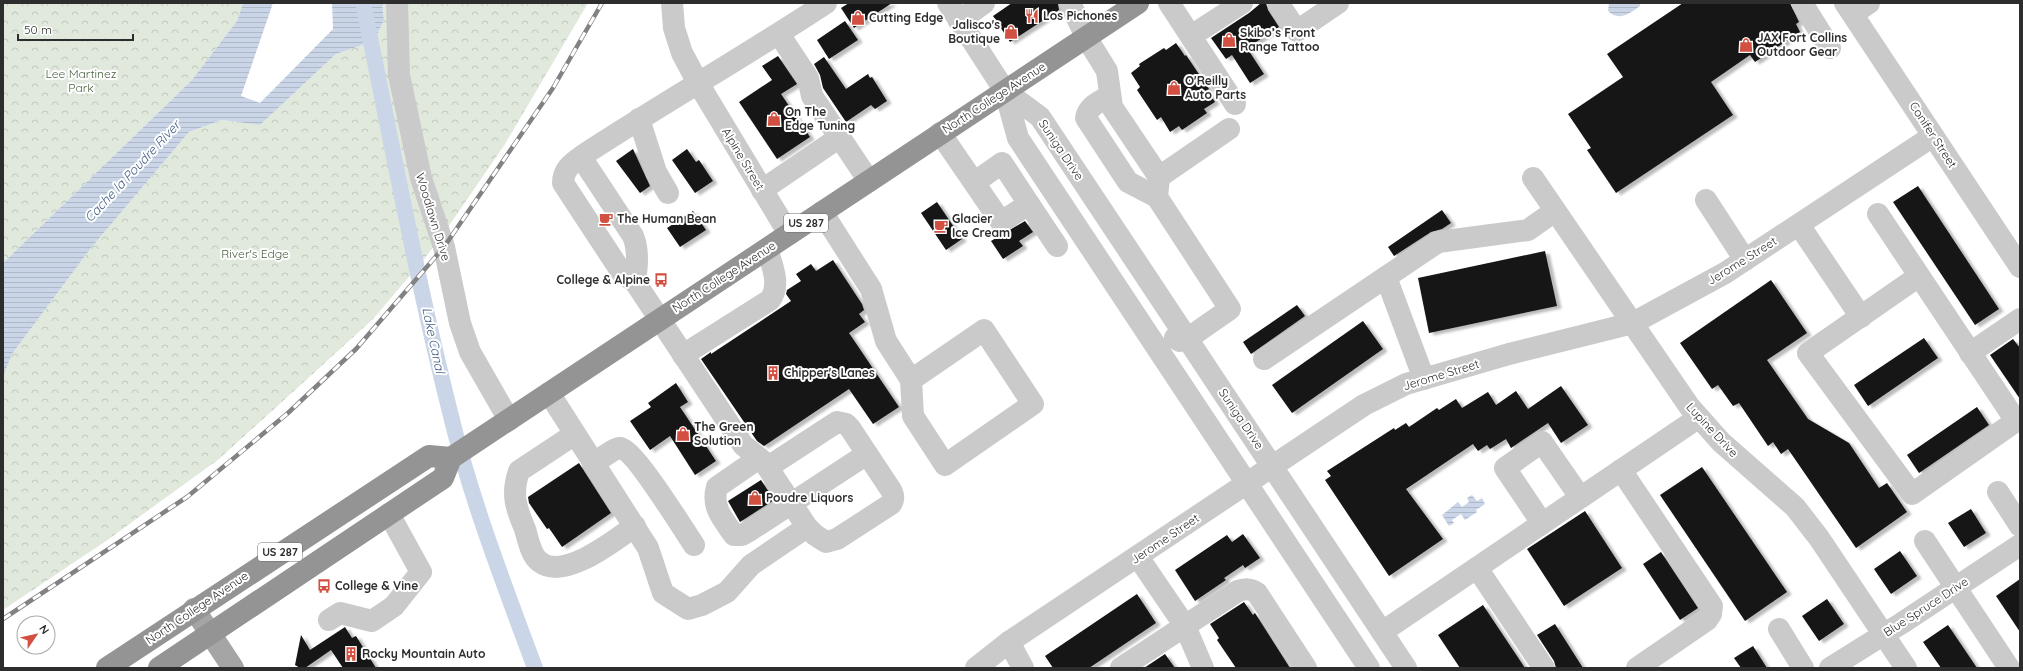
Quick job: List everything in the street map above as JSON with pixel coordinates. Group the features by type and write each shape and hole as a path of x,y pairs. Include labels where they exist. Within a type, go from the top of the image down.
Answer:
{"highway":[{"name":"North College Avenue","path":"107,668 194,609 428,456 451,458 1138,3"},
{"name":"US 287","path":"159,668 443,478 451,458"}],"main road":[{"path":"194,609 233,668"}],"street":[{"name":"Woodlawn Drive","path":"397,3 399,76 421,178 444,247 460,323 470,352 509,420"},
{"name":"Alpine Street","path":"672,3 674,28 682,53 698,83 789,234"},
{"path":"826,3 779,34 639,119 581,157 565,171 563,183 622,274 636,282 743,445 763,462 791,503 808,527 819,538 826,542 837,539 891,504 894,496 891,490 850,428 846,424 837,422 763,462 717,486 714,497 719,514 734,535 742,535 791,503 867,454"},
{"path":"984,3 954,12 1005,91 1018,138 1369,668"},
{"path":"1070,3 1086,37 1107,71 1109,96 1112,108 1230,309 1187,339 1180,341 1172,336 1148,303 1096,256"},
{"path":"1169,3 1235,104"},
{"path":"1191,36 1242,3"},
{"path":"1278,3 1297,31 1338,3"},
{"path":"1802,3 1830,48"},
{"name":"Conifer Street","path":"1856,7 1934,136 2020,267"},
{"path":"779,34 808,78 812,96 869,181"},
{"name":"Suniga Drive","path":"1005,91 1040,118 1406,668"},
{"path":"1109,96 1091,107 1087,111 1086,118 1128,182 1158,187 1229,129"},
{"path":"639,119 656,172 668,193"},
{"path":"940,133 1001,222 1029,204"},
{"name":"Jerome Street","path":"976,668 1009,642 1364,405 1406,384 1509,354 1633,323 1725,273 1934,136"},
{"path":"762,190 840,138"},
{"path":"581,157 636,242 636,282"},
{"path":"975,182 1002,163 1057,246"},
{"name":"Lupine Drive","path":"1533,178 1698,418 1721,442 1795,507 1819,538 1906,668"},
{"path":"1706,200 1745,260"},
{"path":"1264,359 1438,242 1528,230 1556,211"},
{"path":"822,212 871,289 886,341 911,380 913,416 945,465 1034,404 984,330 911,380"},
{"path":"1878,214 2016,422 1912,494 1808,353 1919,276"},
{"path":"1799,225 1861,317"},
{"path":"683,355 770,300 774,294 775,276 767,248"},
{"path":"1386,277 1424,379"},
{"path":"1970,353 2020,319"},
{"path":"549,393 648,548 663,593 688,608 702,605 727,592 751,565 808,527"},
{"path":"1382,632 1698,418"},
{"path":"575,434 519,471 516,480 514,489 516,508 535,557 546,566 560,567 586,560 635,526"},
{"path":"1542,523 1504,468 1542,442 1580,498"},
{"path":"594,463 616,448 622,448 634,458 649,478 694,545"},
{"path":"1621,470 1712,606 1711,614 1707,620 1637,668"},
{"path":"1998,492 2020,526"},
{"path":"329,620 340,613 372,621 394,606 421,572 389,514"},
{"path":"1925,541 2009,668"},
{"name":"Blue Spruce Drive","path":"1830,668 1884,635 2020,545"},
{"path":"1138,557 1185,626 1203,668"},
{"path":"1477,568 1544,668"},
{"path":"1121,668 1238,591 1246,589 1257,593 1306,668"},
{"path":"1779,629 1803,668"},
{"path":"1009,642 1023,668"}],"green space":[{"name":"Lee Martinez Park","path":"3,3 243,3 237,21 191,81 3,263"},
{"name":"River's Edge","path":"382,3 588,3 505,144 425,258 373,319 219,459 106,541 3,610 3,377 12,354 91,248 189,132 222,120 260,125 336,54 374,41 384,20"}],"water":[{"name":"Cache la Poudre River","path":"243,3 273,3 241,96 260,103 333,29 332,3 382,3 384,20 374,41 336,54 260,125 222,120 189,132 91,248 12,354 3,377 3,263 191,81 237,21"},
{"path":"1609,3 1640,3 1640,6 1629,14 1616,16 1608,11"},
{"path":"1472,495 1477,501 1482,498 1485,504 1476,510 1477,512 1465,520 1461,514 1452,520 1454,523 1449,526 1442,515 1458,502 1462,507 1469,502 1467,498"}],"building":[{"name":"Cutting Edge","path":"849,3 892,3 854,28 841,8"},
{"path":"1012,3 1058,3 1059,10 1010,42 993,16"},
{"path":"1261,3 1266,3 1268,10 1279,27 1247,48 1264,74 1250,83 1232,55 1226,59 1211,38 1249,13"},
{"path":"1683,3 1790,3 1799,22 1796,24 1800,32 1755,62 1750,55 1711,82 1733,115 1616,193 1587,150 1591,148 1568,114 1623,77 1607,54"},
{"path":"845,21 858,40 829,59 817,40"},
{"name":"O'Reilly Auto Parts","path":"1176,43 1209,89 1207,90 1215,102 1204,109 1207,113 1182,130 1179,126 1170,132 1161,117 1157,120 1137,90 1140,87 1131,73 1140,66 1139,64 1164,48 1166,50"},
{"name":"On The Edge Tuning","path":"778,56 797,84 781,94 810,137 777,159 739,102 772,80 762,66"},
{"path":"824,57 846,89 868,74 870,78 872,77 887,101 875,109 871,105 846,122 823,88 820,75 814,64"},
{"path":"633,149 650,186 640,193 616,161"},
{"path":"687,149 696,162 699,160 713,181 695,193 672,160"},
{"path":"1918,186 1999,309 1975,325 1893,202"},
{"name":"Glacier Ice Cream","path":"937,202 962,239 946,250 921,213"},
{"path":"1442,210 1451,223 1442,229 1431,232 1394,256 1388,247"},
{"path":"693,211 706,230 680,247 667,228"},
{"path":"1025,221 1033,232 1019,241 1023,246 1003,259 991,241"},
{"path":"1545,251 1557,306 1429,333 1418,278"},
{"name":"Chipper's Lanes","path":"833,260 862,304 864,310 859,314 865,322 849,333 899,407 873,424 849,389 764,446 757,441 701,359 711,352 711,354 791,301 786,294 787,290 801,281 796,274 811,264 816,271"},
{"path":"1771,280 1807,333 1767,360 1808,419 1849,443 1879,488 1887,483 1907,512 1856,548 1788,449 1781,454 1773,442 1768,446 1739,403 1733,406 1718,385 1712,389 1680,343"},
{"path":"1297,305 1305,316 1251,354 1243,342"},
{"path":"1363,321 1383,349 1292,413 1272,385"},
{"path":"1924,338 1938,358 1868,406 1854,385"},
{"path":"2013,339 2020,348 2020,399 1990,355"},
{"name":"The Green Solution","path":"676,383 688,402 680,407 716,461 695,475 670,436 650,450 630,421 651,407 648,403"},
{"path":"1561,386 1588,425 1561,443 1548,423 1511,448 1506,439 1490,449 1487,445 1478,451 1473,444 1406,489 1443,539 1389,576 1325,480 1331,476 1327,471 1394,428 1395,430 1406,423 1409,427 1437,408 1439,410 1456,399 1462,408 1488,392 1496,405 1516,391 1528,409"},
{"path":"1977,407 1989,425 1919,473 1907,455"},
{"path":"579,463 611,513 562,547 549,528 547,529 529,503 528,497"},
{"path":"1702,467 1787,592 1745,621 1660,495"},
{"name":"Poudre Liquors","path":"761,480 774,500 740,522 728,501"},
{"path":"1971,509 1986,533 1964,547 1948,523"},
{"path":"1585,511 1622,568 1564,606 1527,549"},
{"path":"1243,534 1260,558 1245,568 1243,565 1224,578 1226,580 1195,601 1175,570 1227,535 1232,542"},
{"path":"1900,551 1917,576 1891,594 1874,569"},
{"path":"1661,552 1698,608 1680,620 1643,564"},
{"path":"2020,579 2020,632 1996,596"},
{"path":"1137,594 1156,623 1089,668 1053,668 1045,656"},
{"path":"1827,599 1844,624 1819,641 1802,616"},
{"path":"1244,602 1253,615 1255,613 1290,668 1236,668 1217,640 1219,638 1210,624"},
{"path":"1483,605 1525,668 1460,668 1438,635"},
{"path":"1555,624 1583,668 1556,668 1554,661 1537,635"},
{"path":"1948,625 1977,668 1941,668 1923,642"},
{"name":"Rocky Mountain Auto","path":"345,627 352,638 356,636 376,668 343,668 331,650 305,668 300,668 295,665 301,635 310,650"},
{"path":"1753,646 1767,668 1741,668 1734,658"},
{"path":"1165,654 1175,668 1144,668"}],"waterway":[{"name":"Lake Canal","path":"363,3 415,259 458,445 489,542 535,668"}],"railway":[{"path":"3,619 187,497 288,413 356,349 444,247 553,88 602,3"}],"place":[{"name":"Los Pichones","path":"1032,16"},
{"name":"Cutting Edge","path":"858,18"},
{"name":"Jalisco's Boutique","path":"1011,32"},
{"name":"Skibo’s Front Range Tattoo","path":"1229,40"},
{"name":"JAX Fort Collins Outdoor Gear","path":"1746,45"},
{"name":"O'Reilly Auto Parts","path":"1174,88"},
{"name":"On The Edge Tuning","path":"774,119"},
{"name":"The Human Bean","path":"606,219"},
{"name":"Glacier Ice Cream","path":"941,226"},
{"name":"College & Alpine","path":"661,280"},
{"name":"Chipper's Lanes","path":"773,373"},
{"name":"The Green Solution","path":"683,434"},
{"name":"Poudre Liquors","path":"755,498"},
{"name":"College & Vine","path":"324,586"},
{"name":"Rocky Mountain Auto","path":"351,654"}]}
